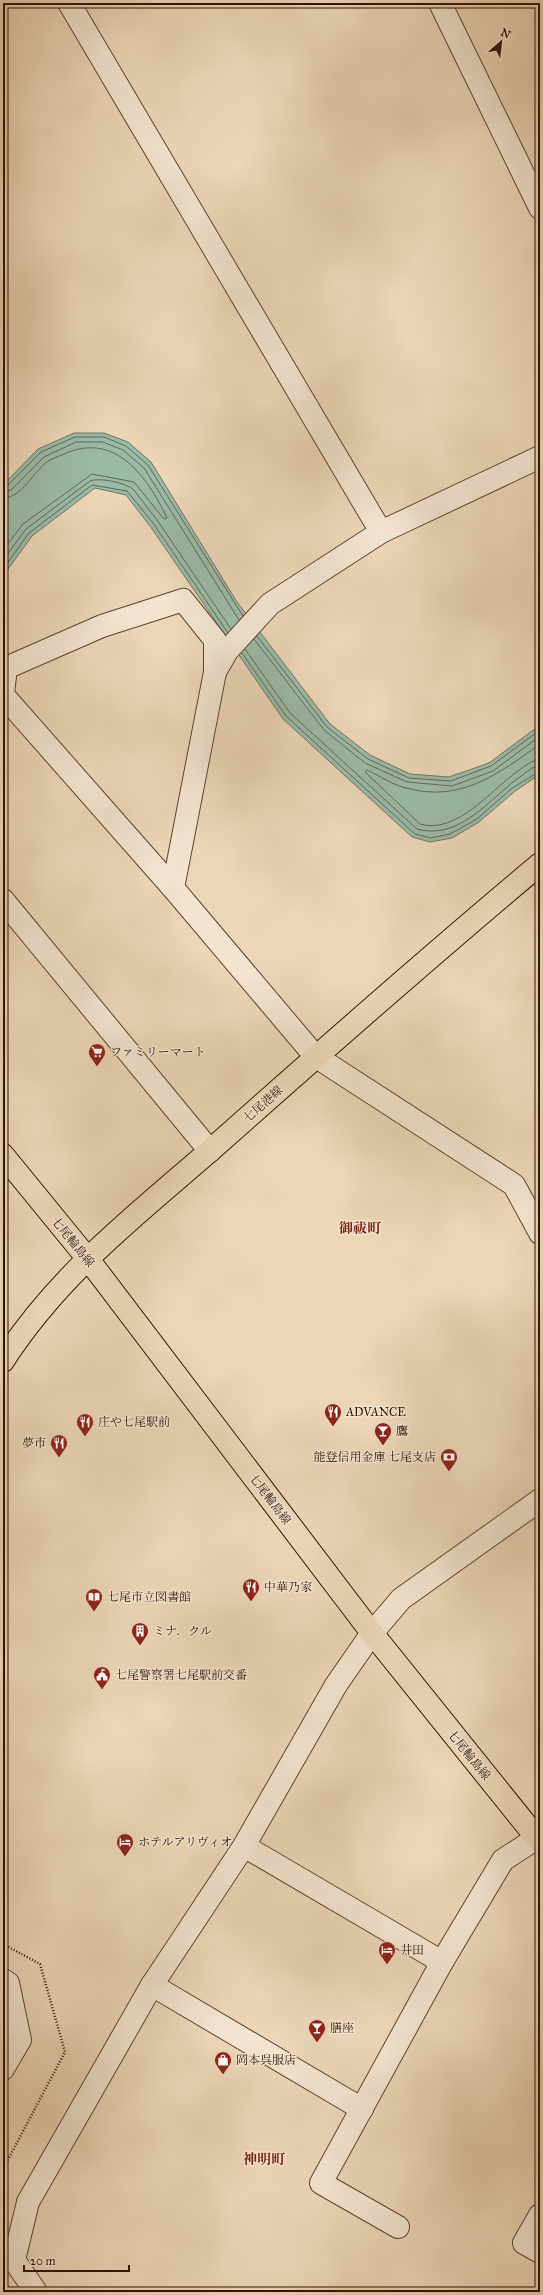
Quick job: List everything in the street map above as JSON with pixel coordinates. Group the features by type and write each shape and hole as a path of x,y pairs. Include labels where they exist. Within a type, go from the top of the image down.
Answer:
{"main road":[{"name":"七尾港線","path":"3,1361 33,1318 88,1259 146,1204 210,1151 315,1056 540,864"},
{"name":"七尾輪島線","path":"3,1155 88,1259 372,1633 539,1838"}],"street":[{"path":"69,3 381,532"},
{"path":"440,3 540,208"},
{"path":"215,672 227,651 270,604 381,532 540,457"},
{"path":"173,888 215,672 215,640 184,600 102,626 6,668 3,694 173,888 315,1056 514,1185 540,1232"},
{"path":"3,900 210,1151"},
{"path":"36,2292 14,2260 28,2202 152,1985 244,1846 336,1685 372,1633 401,1599 540,1500"},
{"path":"398,2227 321,2183 442,1962 503,1860 539,1838"},
{"path":"244,1846 442,1962"},
{"path":"3,1980 8,1983 20,2040 3,2069"},
{"path":"152,1985 362,2109"},
{"path":"540,2215 524,2244 540,2252"}],"water":[{"path":"74,433 104,433 128,442 151,462 237,602 330,724 370,755 410,774 449,777 489,763 540,725 540,774 514,792 479,822 452,838 430,842 412,837 283,719 150,526 126,495 95,488 32,536 3,576 3,485 38,449"}],"place":[{"name":"ファミリーマート","path":"97,1067"},
{"name":"ADVANCE","path":"333,1427"},
{"name":"庄や七尾駅前","path":"85,1437"},
{"name":"鷹","path":"383,1446"},
{"name":"夢市","path":"59,1458"},
{"name":"能登信用金庫 七尾支店","path":"449,1472"},
{"name":"中華乃家","path":"251,1602"},
{"name":"七尾市立図書館","path":"94,1612"},
{"name":"ミナ．クル","path":"140,1646"},
{"name":"七尾警察署七尾駅前交番","path":"102,1690"},
{"name":"ホテルアリヴィオ","path":"125,1857"},
{"name":"井田","path":"387,1965"},
{"name":"膳座","path":"317,2043"},
{"name":"岡本呉服店","path":"223,2075"}],"district":[{"name":"御祓町","path":"360,1228"},
{"name":"神明町","path":"264,2159"}]}
